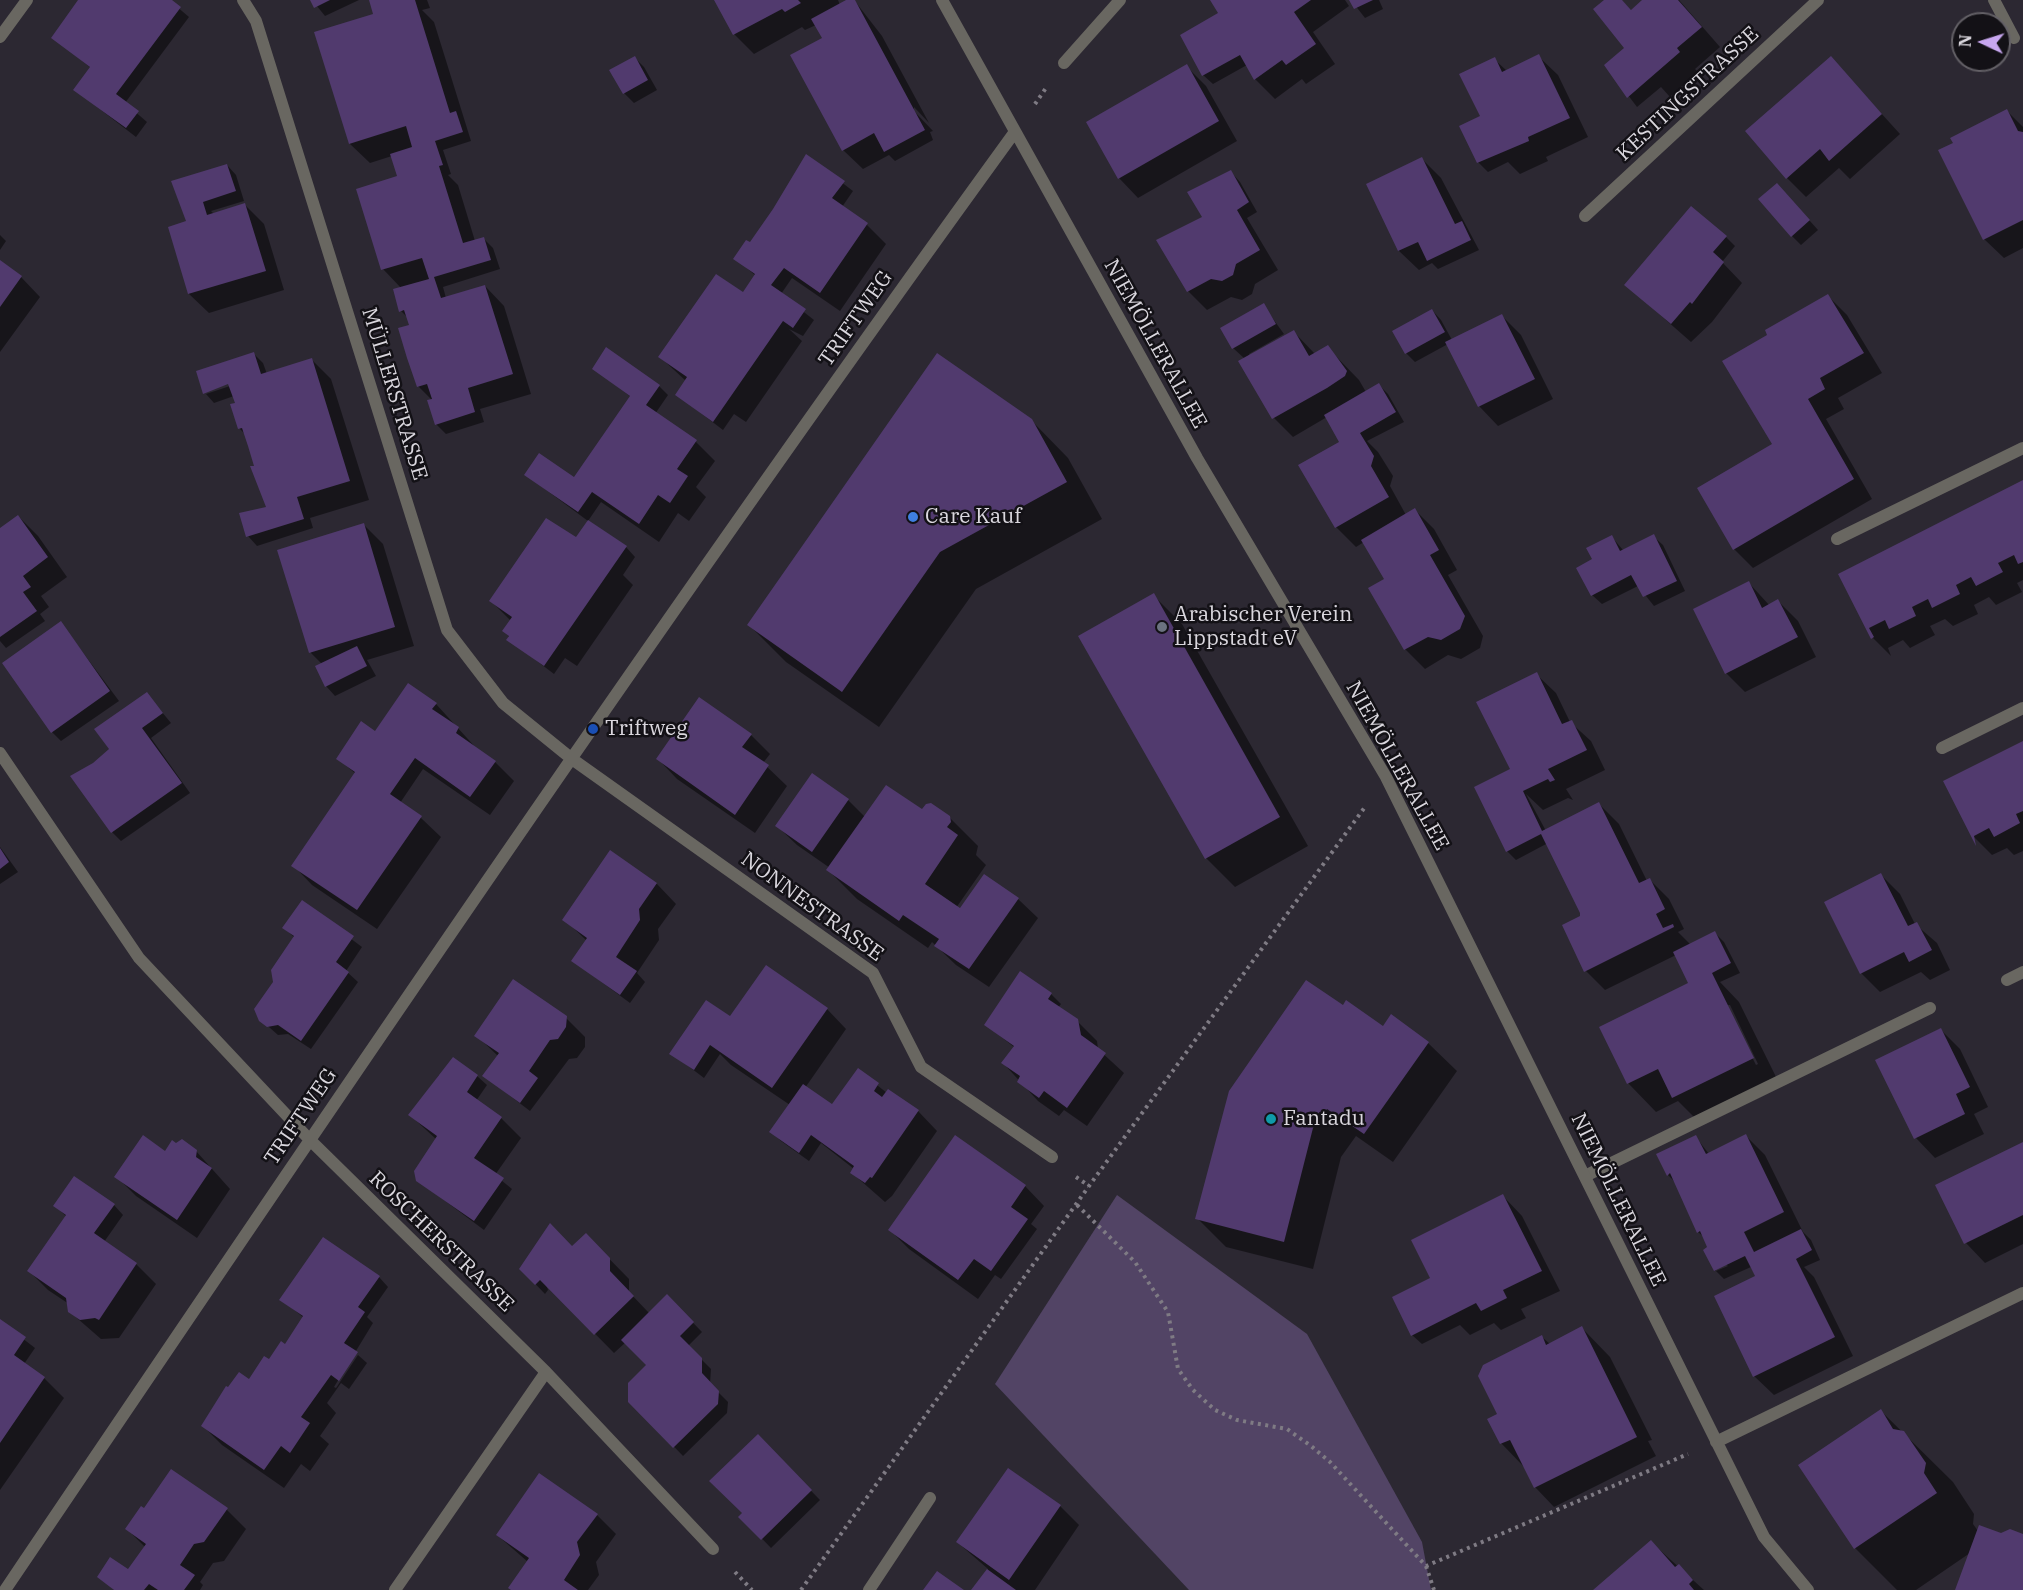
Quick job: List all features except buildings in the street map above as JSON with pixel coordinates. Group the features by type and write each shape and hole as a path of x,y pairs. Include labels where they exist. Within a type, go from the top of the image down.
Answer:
{"street":[{"path":"0,37 27,0"},
{"name":"MÜLLERSTRASSE","path":"243,0 256,21 447,630 503,703 572,759"},
{"name":"NIEMÖLLERALLEE","path":"942,0 1197,458 1386,777 1764,1536 1808,1590"},
{"path":"1064,63 1120,0"},
{"name":"KESTINGSTRASSE","path":"1585,216 1818,0"},
{"path":"1994,0 2014,38"},
{"name":"TRIFTWEG","path":"6,1590 309,1140 572,759 1014,133"},
{"path":"1837,539 2023,448"},
{"path":"1942,748 2023,708"},
{"name":"ROSCHERSTRASSE","path":"0,753 139,958 309,1140 546,1372 713,1550"},
{"name":"NONNESTRASSE","path":"572,759 873,973 921,1067 1052,1157"},
{"path":"2007,980 2023,972"},
{"path":"1585,1176 1930,1008"},
{"path":"1716,1442 2023,1293"},
{"path":"395,1590 546,1372"},
{"path":"869,1590 930,1498"}],"path":[{"path":"1014,133 1064,63"},
{"path":"801,1590 1386,777"},
{"path":"1077,1205 1135,1262 1168,1312 1179,1369 1193,1390 1222,1413 1237,1420 1287,1429 1311,1446 1330,1462 1426,1566 1434,1590"},
{"path":"1426,1566 1716,1442"}],"shaded area":[{"path":"1117,1195 1307,1334 1422,1542 1431,1590 1189,1590 995,1384"}],"place":[{"name":"Care Kauf","path":"913,517"},
{"name":"Arabischer Verein Lippstadt eV","path":"1162,627"},
{"name":"Triftweg","path":"593,729"},
{"name":"Fantadu","path":"1271,1119"}]}
